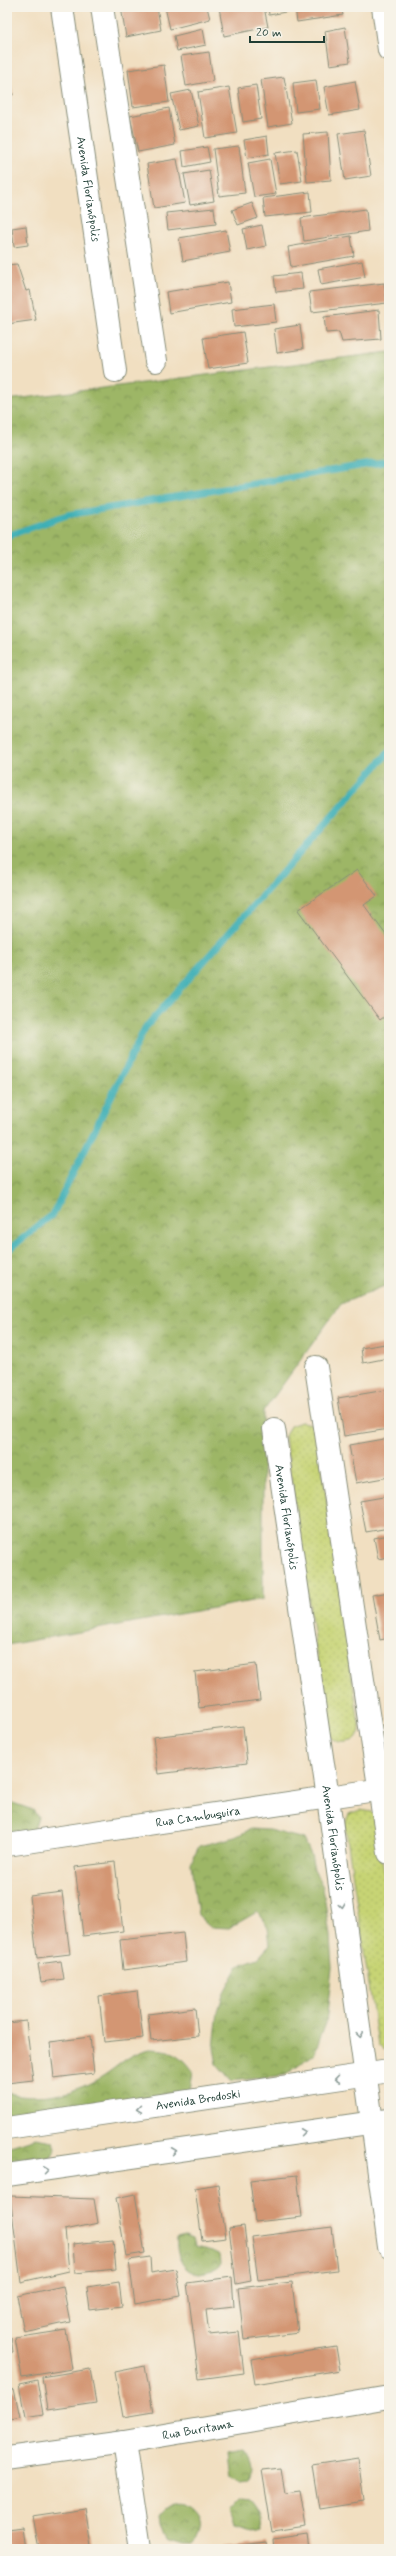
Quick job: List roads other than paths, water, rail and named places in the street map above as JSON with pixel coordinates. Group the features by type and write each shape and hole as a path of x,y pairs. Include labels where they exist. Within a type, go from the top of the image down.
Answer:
{"street":[{"name":"Avenida Florianópolis","path":"62,7 114,371"},
{"path":"102,7 156,360"},
{"path":"383,7 389,50"},
{"path":"316,1367 384,1789 389,1852"},
{"name":"Avenida Florianópolis","path":"274,1429 328,1798 365,2075 380,2121 389,2247"},
{"name":"Rua Cambuquira","path":"7,1845 384,1789"},
{"name":"Avenida Brodoski","path":"7,2128 389,2071"},
{"path":"7,2176 380,2121"},
{"name":"Rua Buritama","path":"7,2458 124,2442 389,2397"},
{"path":"124,2442 140,2549"}],"waterway":[{"path":"7,536 67,515 389,461"},
{"path":"7,1251 53,1214 145,1028 389,752"}]}
